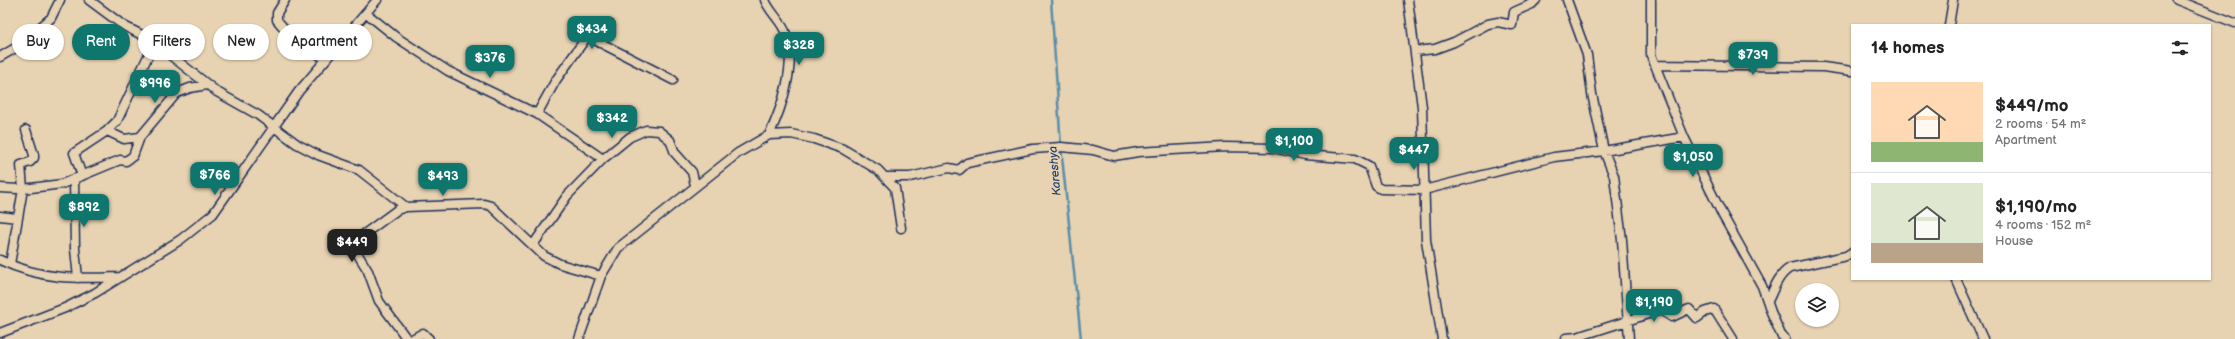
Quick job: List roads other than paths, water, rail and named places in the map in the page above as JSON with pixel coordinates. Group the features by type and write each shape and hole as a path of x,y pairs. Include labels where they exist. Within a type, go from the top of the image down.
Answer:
{"street":[{"path":"0,57 17,47 51,18 60,0"},
{"path":"89,0 124,26 138,33"},
{"path":"280,24 276,20 277,13 285,0"},
{"path":"356,24 377,0"},
{"path":"765,0 768,7 783,25 787,35 788,47 788,69 781,111 770,135"},
{"path":"1408,0 1422,107 1426,240 1442,339"},
{"path":"1415,51 1435,49 1454,42 1488,24 1498,22 1512,25 1514,12 1532,4 1536,0"},
{"path":"1567,0 1587,55 1592,94 1604,151 1614,176 1622,240 1629,339"},
{"path":"1651,0 1651,55 1684,137 1722,214 1762,286 1783,337 1772,339"},
{"path":"1949,24 1953,0"},
{"path":"2177,0 2235,23"},
{"path":"366,13 396,37 448,71 537,114 603,159"},
{"path":"537,114 556,80 586,38 589,38 673,80"},
{"path":"82,176 74,152 107,131 117,121 146,60"},
{"path":"176,60 207,85 274,126 297,144 318,156 359,170 406,207"},
{"path":"0,333 65,308 122,277 180,240 213,214 274,126 324,60"},
{"path":"1656,65 1823,67 1851,70"},
{"path":"0,188 22,190 62,184 133,156 140,137 177,93 190,88 207,85"},
{"path":"10,264 22,190 21,165 30,162 34,158 26,130"},
{"path":"533,245 567,196 603,159 630,137 646,130 659,131 670,140 675,153 692,172 696,185"},
{"path":"107,131 124,139 140,137"},
{"path":"579,339 601,276 618,248 738,153 770,135 790,134 814,139 843,149 886,177 895,188 900,228"},
{"path":"886,177 910,177 949,168 959,170 967,163 1033,149 1061,147 1093,150 1114,156 1138,152 1225,147 1273,148 1305,155 1355,159 1369,166 1376,186 1381,189 1424,190 1554,157 1604,151 1684,137"},
{"path":"74,179 75,249 78,278"},
{"path":"407,339 379,301 368,271 354,248 356,240 397,210 406,207 484,204 491,206 509,225 550,259 601,276"},
{"path":"0,216 17,218"},
{"path":"1768,302 1783,272 1790,268 1846,256 1851,253"},
{"path":"0,260 58,278 122,277"},
{"path":"1956,280 1983,339"},
{"path":"1566,338 1577,337 1661,310 1672,317 1689,309 1697,318 1705,312 1714,309 1733,339"},
{"path":"412,339 423,333 429,339"}],"waterway":[{"name":"Kareshya","path":"1051,0 1061,147 1081,339"}]}
